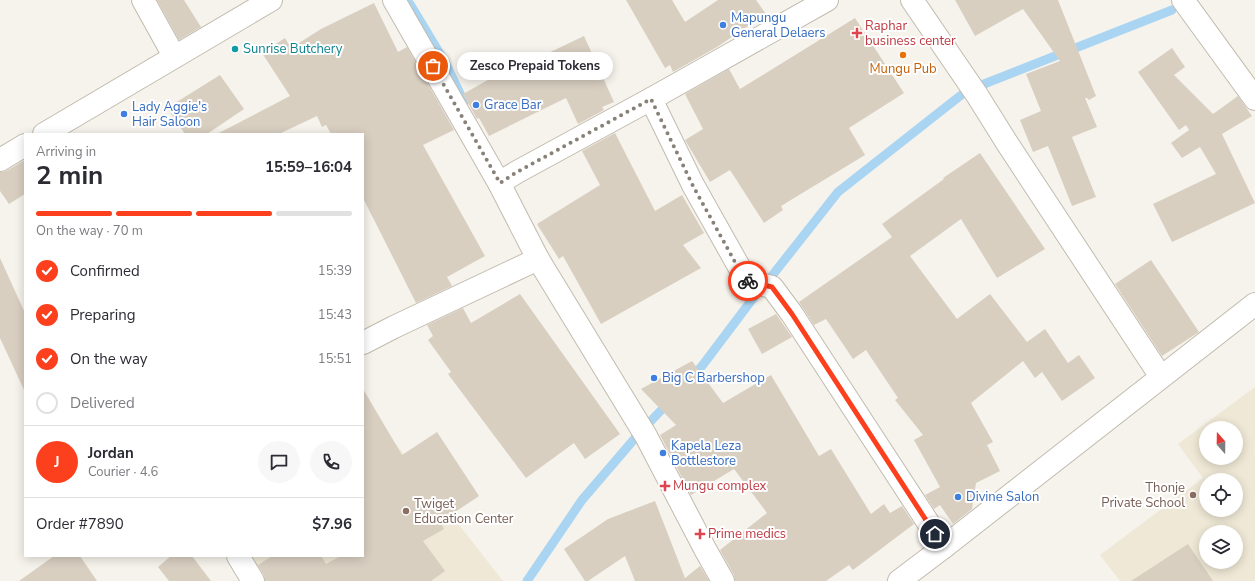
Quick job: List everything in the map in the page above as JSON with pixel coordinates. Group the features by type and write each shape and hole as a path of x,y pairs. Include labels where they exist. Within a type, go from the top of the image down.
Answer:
{"street":[{"path":"143,0 174,56"},
{"path":"46,133 271,0"},
{"path":"396,0 500,183 538,259 646,436 723,581"},
{"path":"500,183 517,172 827,0"},
{"path":"912,0 977,95 1161,377"},
{"path":"1183,0 1255,99"},
{"path":"651,99 693,186 747,281 772,287 792,314 944,548"},
{"path":"0,160 24,146"},
{"path":"364,342 538,259"},
{"path":"899,581 944,548 1255,304"},
{"path":"239,557 252,581"}],"shaded area":[{"name":"Thonje Private School","path":"1255,387 1255,581 1120,581 1100,555 1199,481 1199,517 1243,517 1243,473 1199,473 1178,444 1199,428 1199,465 1243,465 1243,421 1209,421"},
{"name":"Twiget Education Center","path":"395,443 503,581 240,581 230,566 242,557 364,557"}],"building":[{"path":"157,0 184,0 201,27 179,40"},
{"path":"626,0 672,0 685,22 718,0 756,0 766,14 717,47 673,72 670,65 665,68"},
{"path":"955,0 1058,0 1096,96 1089,100 1085,98 1097,127 1072,137 1096,197 1072,206 1048,146 1033,152 1020,120 1041,111 1026,74 1060,61 1023,9 975,36"},
{"path":"374,3 398,52 407,47 454,130 423,145 485,256 447,277 452,286 416,303 364,200 364,133 330,133 326,125 322,127 317,116 281,133 219,133 290,96 262,53 285,38 291,48 321,29"},
{"path":"855,18 904,93 849,128 865,155 781,206 783,210 764,223 730,170 710,182 685,140 703,129 685,94 729,69 740,89"},
{"path":"584,36 614,102 602,107 604,110 578,124 566,98 489,136 479,118 477,119 463,94 495,76 496,78"},
{"path":"1172,48 1185,67 1174,75 1213,114 1238,96 1252,116 1222,134 1255,203 1172,242 1153,204 1216,174 1200,147 1182,158 1171,143 1189,130 1186,125 1179,130 1138,72"},
{"path":"220,75 244,109 208,133 184,133 167,108"},
{"path":"615,133 655,211 682,195 704,233 683,245 701,268 601,324 563,256 559,259 537,224 600,185 582,151"},
{"path":"980,153 1045,249 997,278 961,219 910,256 957,319 990,294 1027,342 1045,329 1068,363 1079,355 1095,378 1062,401 1042,372 1035,378 1023,361 971,403 993,442 987,445 1000,471 976,483 972,509 953,524 940,505 934,509 925,495 940,487 914,440 923,435 895,400 898,398 866,350 853,359 826,319 814,325 799,302 892,237 882,224 944,179 943,178"},
{"path":"24,161 24,195 9,204 0,191 0,172 6,171"},
{"path":"0,258 24,311 24,390 0,338"},
{"path":"1151,260 1199,332 1162,356 1115,284"},
{"path":"520,294 620,434 585,459 574,443 526,478 448,374 451,372 428,340 433,336 427,325 463,308 471,323"},
{"path":"776,314 792,337 762,354 748,329"},
{"path":"692,361 723,403 771,375 819,456 831,449 871,514 884,504 890,513 902,506 914,524 853,570 849,565 826,581 735,581 734,575 720,550 767,513 734,469 691,495 660,435 676,425 641,389"},
{"name":"Twiget Education Center","path":"364,391 402,455 437,432 479,496 440,522 444,529 423,541 445,571 431,581 265,581 264,575 258,565 270,557 322,557 326,564 339,557 364,557"},
{"path":"655,501 685,578 700,566 709,581 635,581 625,556 588,581 585,581 564,549 608,519"},
{"path":"1188,544 1199,560 1199,569 1205,569 1213,581 1131,581"},
{"path":"53,557 81,557 97,581 19,581"},
{"path":"170,557 193,557 211,581 169,581 158,567"}],"waterway":[{"path":"410,4 445,62 464,102"},
{"path":"984,84 1172,10"},
{"path":"771,277 838,192 965,92"},
{"path":"691,378 702,366 757,293"},
{"path":"643,418 648,424 669,402"},
{"path":"527,581 582,500 636,437"}],"way so far":[{"path":"433,66 500,183 517,172 651,99 693,186 735,262 748,281"}],"place":[{"name":"Mapungu General Delaers","path":"723,25"},
{"name":"Raphar business center","path":"857,33"},
{"name":"Sunrise Butchery","path":"235,49"},
{"name":"Mungu Pub","path":"903,55"},
{"name":"Zesco Prepaid Tokens","path":"433,66"},
{"name":"Grace Bar","path":"476,105"},
{"name":"Lady Aggie's Hair Saloon","path":"124,114"},
{"name":"Big C Barbershop","path":"654,378"},
{"name":"Kapela Leza Bottlestore","path":"663,453"},
{"name":"Mungu complex","path":"665,486"},
{"name":"Thonje Private School","path":"1193,495"},
{"name":"Divine Salon","path":"958,497"},
{"name":"Twiget Education Center","path":"406,511"},
{"name":"Prime medics","path":"700,534"}],"route":[{"path":"748,281 772,287 792,314 935,534"}]}
